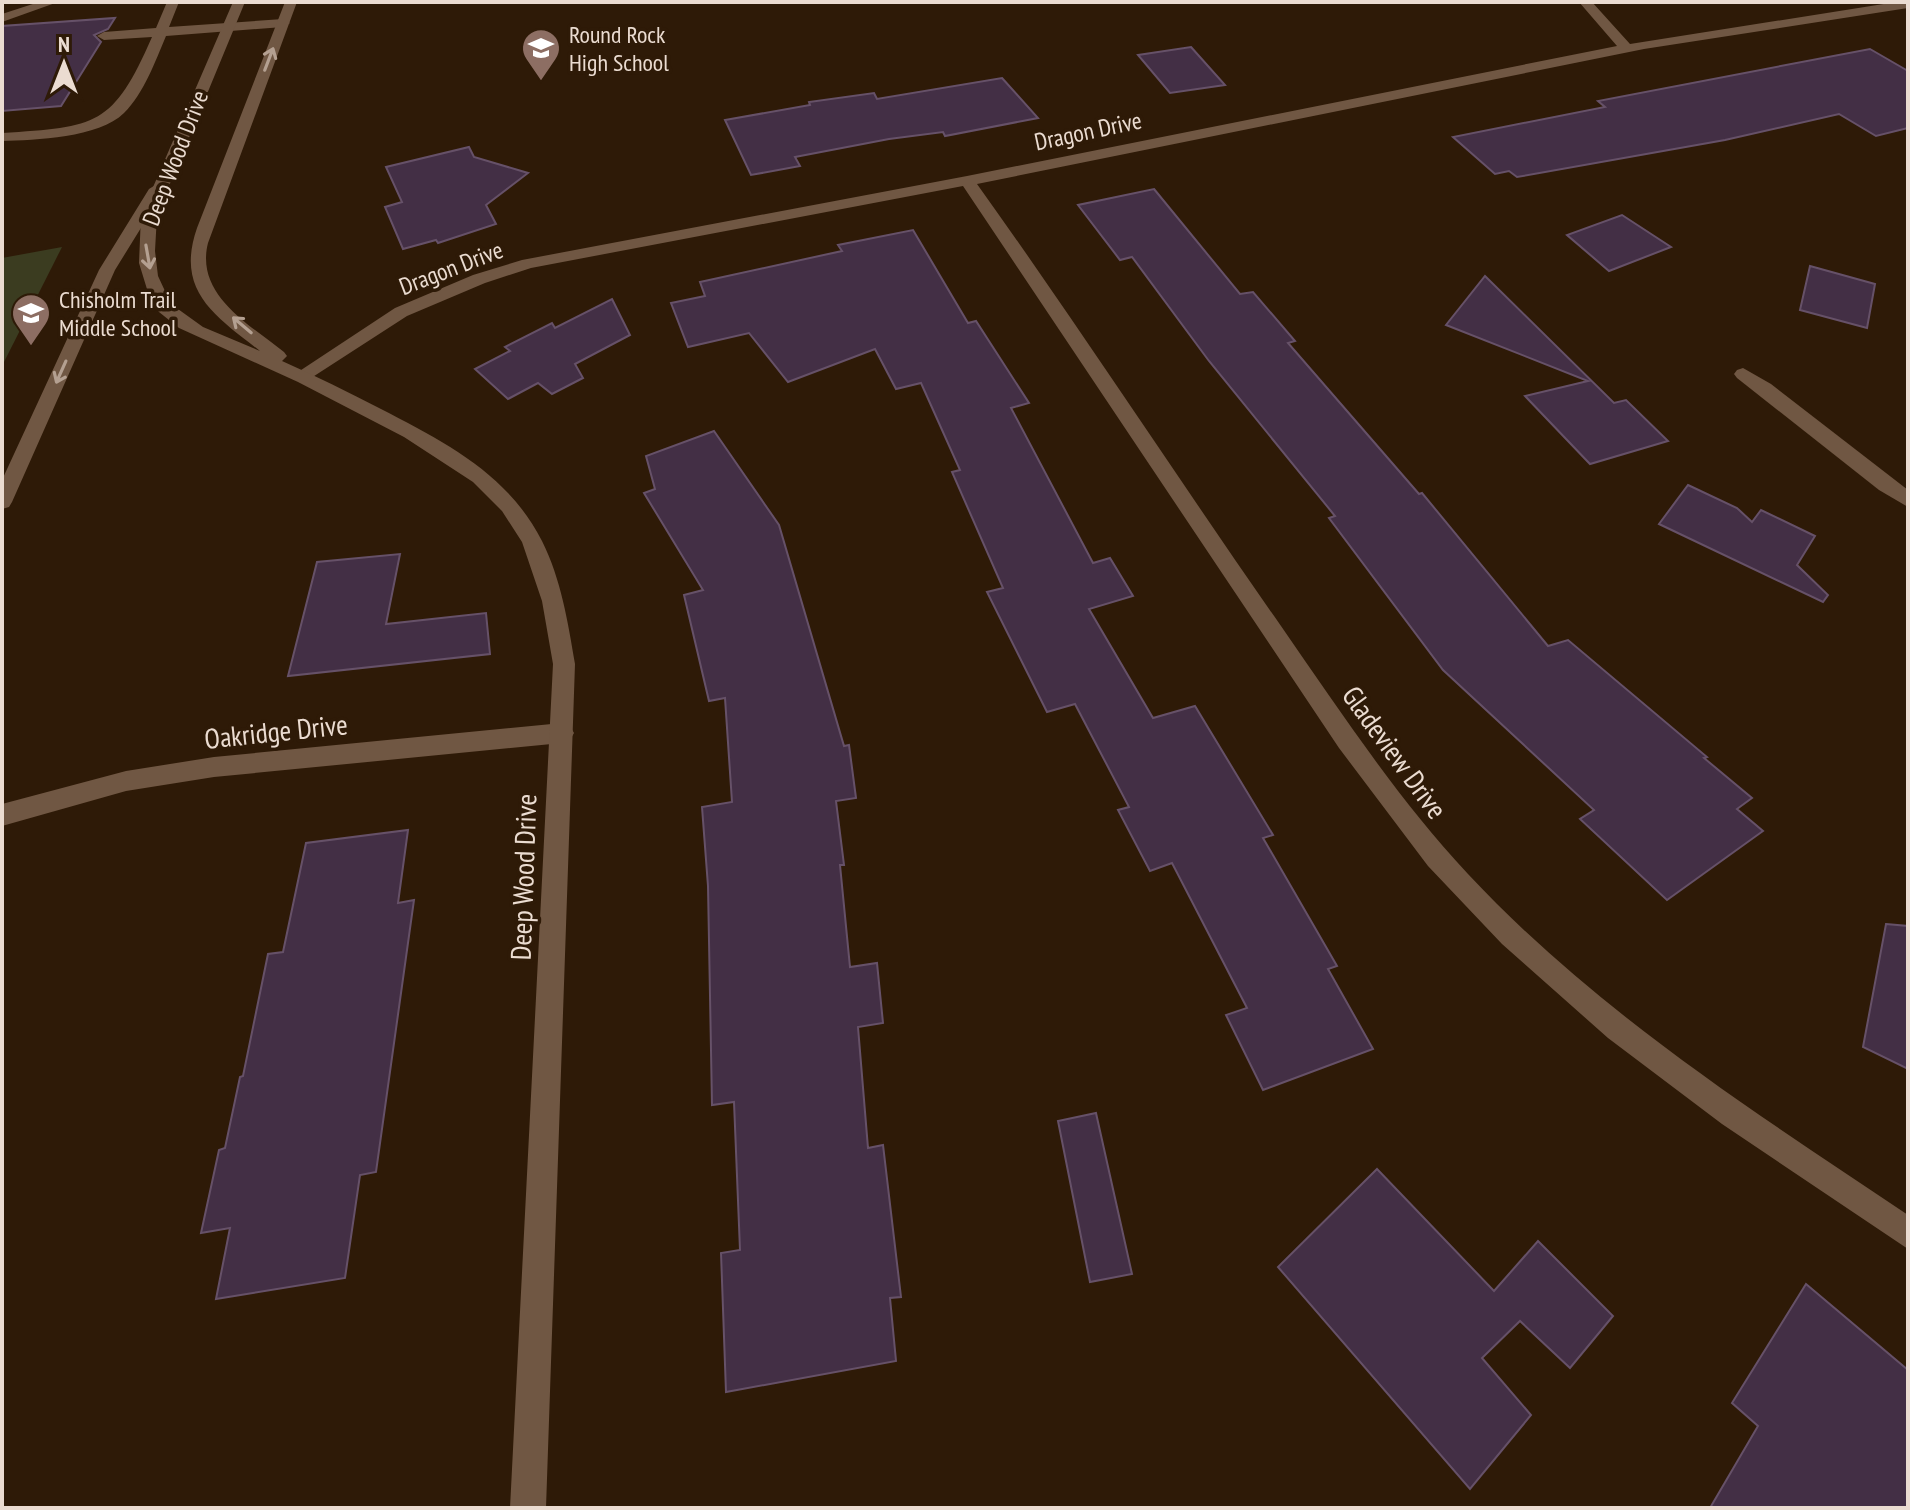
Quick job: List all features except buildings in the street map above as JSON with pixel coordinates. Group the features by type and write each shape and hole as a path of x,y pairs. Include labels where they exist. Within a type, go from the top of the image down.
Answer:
{"street":[{"path":"2,18 52,2"},
{"path":"2,137 87,126 114,115 131,93 173,2"},
{"name":"Deep Wood Drive","path":"239,2 149,215 145,240 147,262 162,304 176,318 194,328 301,376 440,447 508,504 537,551 555,603 564,664 562,733 528,1508"},
{"name":"Deep Wood Drive","path":"291,2 205,228 197,258 202,286 215,303 301,376"},
{"path":"1585,2 1627,49"},
{"name":"Dragon Drive","path":"301,376 401,312 479,279 528,264 967,181 1627,49 1756,25 1908,4"},
{"path":"104,36 283,23"},
{"path":"2,502 107,270 162,180"},
{"name":"Gladeview Drive","path":"967,181 1383,791 1461,885 1545,968 1591,1007 1748,1126 1908,1233"},
{"path":"1743,374 1796,410 1856,464 1908,500"},
{"name":"Oakridge Drive","path":"2,815 35,803 126,781 214,767 562,733"}],"green space":[{"path":"62,247 2,366 2,258"}],"place":[{"name":"Round Rock High School","path":"541,82"},
{"name":"Chisholm Trail Middle School","path":"31,347"}]}
